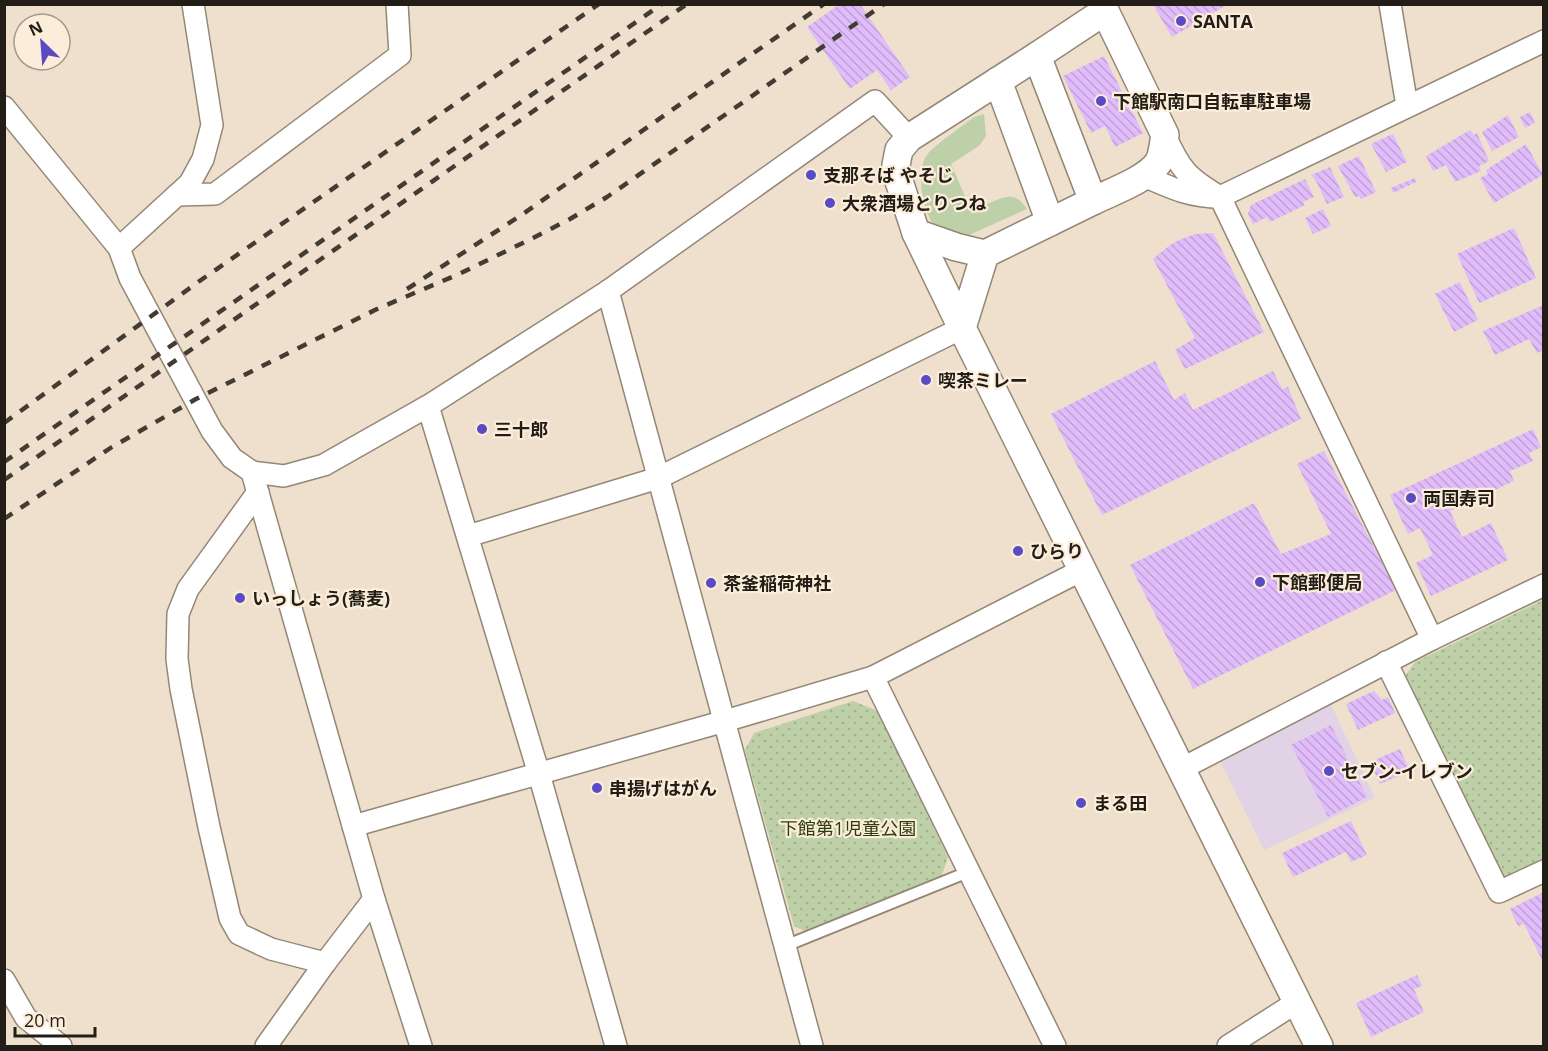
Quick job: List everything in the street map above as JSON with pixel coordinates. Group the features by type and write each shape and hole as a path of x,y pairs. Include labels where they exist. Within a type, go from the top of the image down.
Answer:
{"street":[{"path":"119,248 190,183 202,159 212,125 193,4"},
{"path":"177,195 215,194 400,55 397,4"},
{"path":"1390,4 1407,106"},
{"path":"1319,1047 915,232 897,178 896,165 899,150 909,138 1037,56 1104,8 1182,169 1193,181 1220,197 1432,639"},
{"path":"1144,176 1186,194 1220,197 1544,41"},
{"path":"1037,56 1093,201"},
{"path":"998,81 1050,222"},
{"path":"325,963 271,949 239,934 230,918 181,689 177,658 178,614 188,589 255,482 324,465 428,406 609,291 875,101 909,138"},
{"path":"4,107 119,248 130,278 212,430 232,458 255,482 374,899 421,1047"},
{"path":"915,232 956,247 984,254 1144,176 1157,163 1165,135"},
{"path":"468,536 658,478 962,328 984,254"},
{"path":"609,291 812,1047"},
{"path":"428,406 538,774 616,1047"},
{"path":"353,826 725,722 873,677 1082,570"},
{"path":"1181,769 1386,662 1544,585"},
{"path":"1386,662 1499,892 1544,871"},
{"path":"873,677 1055,1047"},
{"path":"266,1047 325,963 374,899"},
{"path":"4,980 26,1018 60,1047"},
{"path":"1228,1047 1297,1002"}],"lane":[{"path":"785,946 968,872"}],"shaded area":[{"path":"1331,705 1375,798 1264,850 1219,759"}],"green space":[{"path":"984,114 986,136 979,146 951,164 970,208 1001,198 1014,197 1021,201 1027,209 958,240 939,230 930,219 922,191 921,171 927,155 935,147 974,117"},
{"path":"1543,600 1543,863 1508,880 1502,877 1403,679 1415,662"},
{"name":"下館第1児童公園","path":"853,701 878,711 948,857 942,875 805,931 794,926 745,750 754,733"}],"building":[{"path":"840,4 860,4 910,77 891,90 877,70 850,89 807,27"},
{"name":"SANTA","path":"1155,4 1228,4 1172,37 1153,5"},
{"name":"下館駅南口自転車駐車場","path":"1104,56 1143,133 1115,147 1105,126 1091,133 1063,76"},
{"path":"1530,112 1535,123 1525,128 1520,117"},
{"path":"1508,115 1519,137 1492,151 1482,132"},
{"path":"1470,130 1474,135 1477,133 1489,161 1479,166 1481,171 1455,182 1446,165 1433,171 1426,156"},
{"path":"1393,134 1407,162 1386,172 1371,144"},
{"path":"1526,144 1543,175 1494,203 1480,178 1488,174 1486,170"},
{"path":"1359,156 1376,192 1361,199 1359,196 1355,197 1338,166"},
{"path":"1330,167 1344,197 1327,204 1311,175"},
{"path":"1415,178 1416,182 1393,193 1391,188"},
{"path":"1305,179 1314,197 1303,202 1305,205 1270,222 1267,217 1253,224 1248,214 1251,205"},
{"path":"1323,209 1331,226 1313,234 1305,218"},
{"path":"1514,228 1536,278 1479,303 1457,254"},
{"path":"1213,233 1264,332 1185,369 1175,350 1195,338 1153,259 1179,240 1195,234"},
{"path":"1460,282 1478,320 1454,332 1435,294"},
{"path":"1544,305 1544,350 1537,353 1529,339 1495,355 1483,331"},
{"path":"1155,361 1174,400 1185,393 1193,410 1273,371 1282,389 1288,387 1301,419 1102,515 1051,414"},
{"path":"1533,429 1541,447 1529,453 1533,461 1510,471 1514,481 1450,511 1462,537 1491,523 1508,560 1431,596 1416,563 1433,555 1420,528 1408,534 1390,495"},
{"path":"1324,451 1396,590 1193,689 1130,565 1254,503 1281,554 1331,534 1297,464"},
{"path":"1374,691 1382,700 1388,697 1395,713 1358,730 1346,704"},
{"name":"セブン-イレブン","path":"1331,725 1367,797 1328,817 1291,745"},
{"path":"1400,749 1410,771 1380,784 1370,762"},
{"path":"1351,821 1367,855 1351,862 1346,852 1293,877 1282,853"},
{"path":"1544,892 1544,964 1524,924 1518,926 1510,909"},
{"path":"1417,975 1422,986 1414,989 1424,1012 1371,1037 1356,1003"}],"railway":[{"path":"4,423 201,280 599,4"},
{"path":"4,462 662,4"},
{"path":"4,480 687,4"},
{"path":"407,289 520,216 824,4"},
{"path":"4,519 112,447 196,399 377,309 459,274 570,219 607,197 884,4"}],"place":[{"name":"SANTA","path":"1181,21"},
{"name":"下館駅南口自転車駐車場","path":"1101,101"},
{"name":"支那そば やそじ","path":"811,175"},
{"name":"大衆酒場とりつね","path":"830,203"},
{"name":"喫茶ミレー","path":"926,380"},
{"name":"三十郎","path":"482,429"},
{"name":"両国寿司","path":"1411,498"},
{"name":"ひらり","path":"1018,551"},
{"name":"下館郵便局","path":"1260,582"},
{"name":"茶釜稲荷神社","path":"711,583"},
{"name":"いっしょう(蕎麦)","path":"240,598"},
{"name":"セブン-イレブン","path":"1329,771"},
{"name":"串揚げはがん","path":"597,788"},
{"name":"まる田","path":"1081,803"}]}
